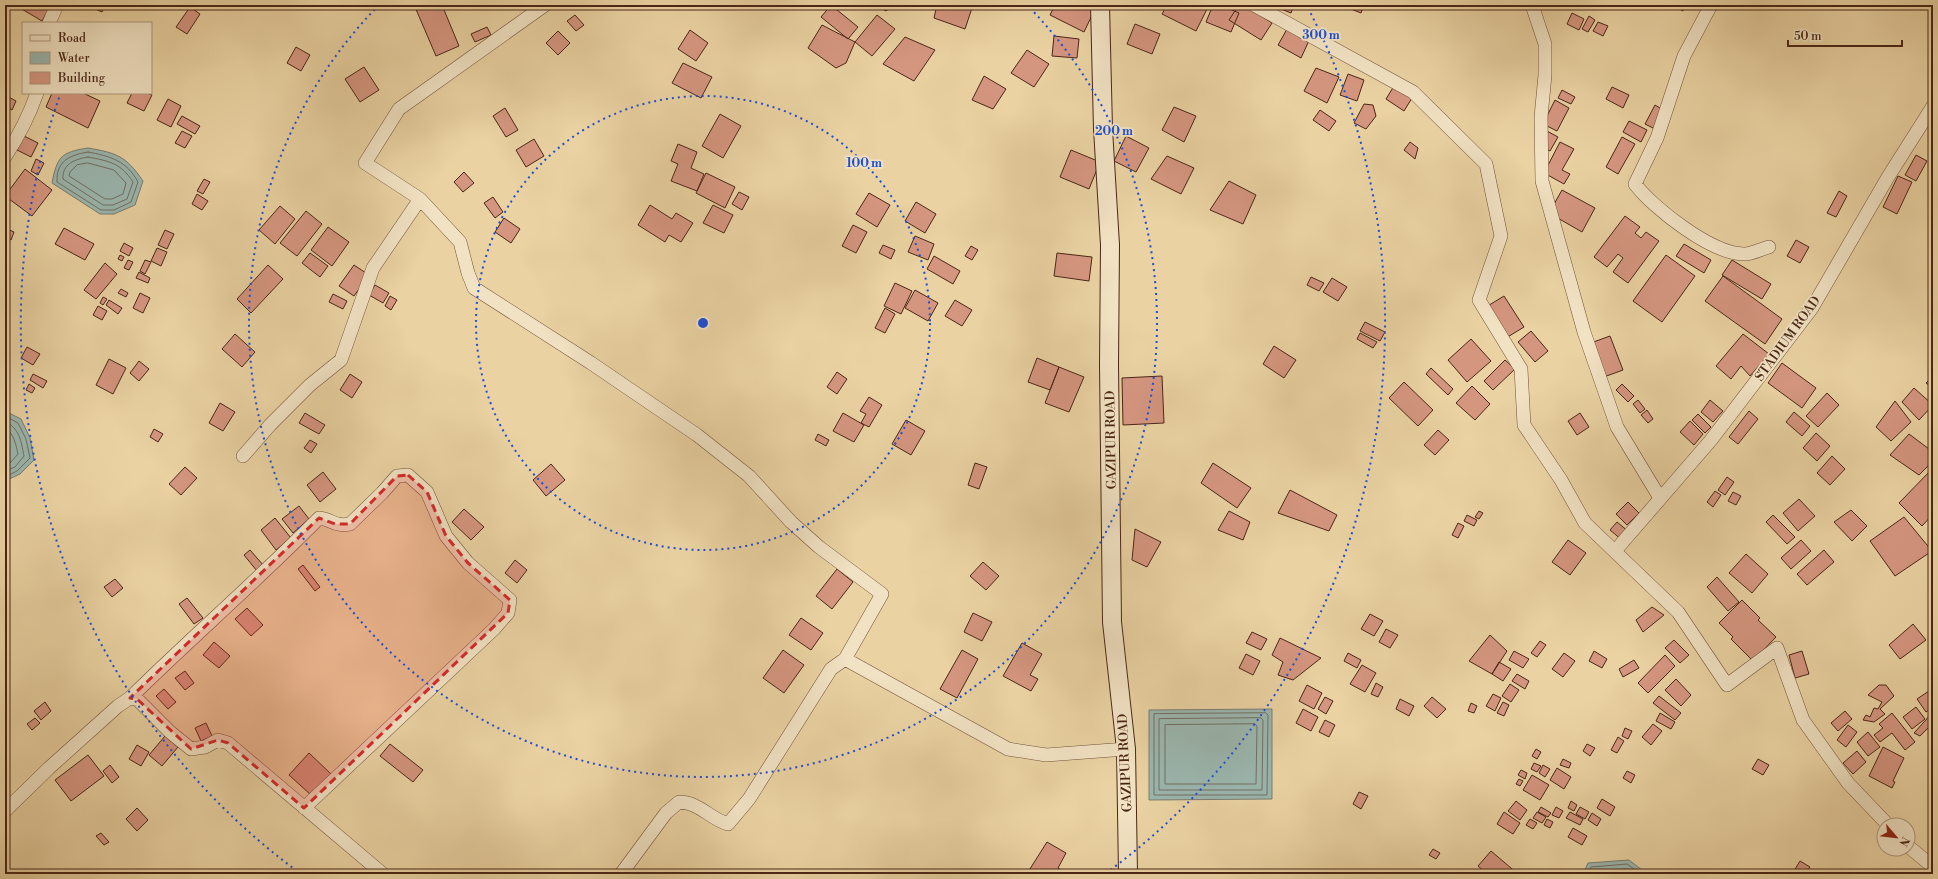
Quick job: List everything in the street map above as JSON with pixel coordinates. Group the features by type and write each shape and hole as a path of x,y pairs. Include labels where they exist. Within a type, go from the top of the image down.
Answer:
{"street":[{"path":"49,22 57,5"},
{"path":"545,5 405,105 395,116 365,163 420,198 460,242 468,273 474,288 590,363 697,435 749,476 790,522 819,547 882,594 845,659 831,669 749,799 728,824 718,821 688,802 679,802 666,814 621,874"},
{"name":"GAZIPUR ROAD","path":"1100,5 1103,129 1110,245 1109,365 1112,622 1126,749 1128,874"},
{"path":"1254,5 1413,92 1486,164 1501,236 1479,300 1521,369 1524,425 1561,480 1585,523 1678,612 1727,685 1777,648 1803,720 1848,783 1880,817"},
{"path":"1532,5 1545,44 1545,75 1541,117 1542,181 1584,332 1617,427 1660,498"},
{"path":"1711,5 1684,56 1657,138 1634,184 1643,195 1662,212 1707,242 1726,250 1745,254 1769,247"},
{"path":"5,157 17,138 37,94"},
{"name":"STADIUM ROAD","path":"1614,551 1711,440 1812,308 1888,177 1933,106"},
{"path":"243,456 270,425 310,385 341,360 373,268 420,198"},
{"path":"5,811 49,768 118,706 130,698 173,656 270,568 319,518 325,518 335,524 350,524 397,476 408,474 427,492 446,536 468,563 510,600 508,613 494,629 304,808"},
{"path":"845,659 1008,749 1046,755 1126,749"},
{"path":"130,698 137,699 170,732 191,749 205,747 218,740 228,742 383,874"},
{"path":"1916,853 1933,867"}],"highlighted area":[{"path":"408,475 427,492 446,536 468,563 510,600 508,613 304,808 228,743 218,740 191,749 137,699 130,698 319,518 335,524 350,524 397,476"}],"water":[{"path":"88,148 114,154 120,157 137,173 143,181 135,205 114,214 100,214 52,183 56,167 62,157 66,154"},
{"path":"5,411 21,419 30,438 34,460 20,474 5,481"},
{"path":"1272,709 1272,799 1149,800 1149,710"},
{"path":"1629,860 1647,874 1583,874 1588,863"}],"building":[{"path":"15,5 51,5 42,21"},
{"path":"94,5 105,5 102,12 93,8"},
{"path":"145,5 158,5 155,10"},
{"path":"419,5 442,5 459,46 436,56 415,7"},
{"path":"831,5 858,27 848,39 821,17"},
{"path":"881,5 893,5 894,7 885,11"},
{"path":"937,5 973,5 965,29 934,18"},
{"path":"1055,5 1097,5 1084,32 1050,15"},
{"path":"1167,5 1209,5 1196,31 1162,14"},
{"path":"1213,5 1220,5 1239,13 1231,32 1206,22"},
{"path":"1239,5 1244,5 1272,23 1261,40 1229,20"},
{"path":"1271,5 1294,5 1291,13"},
{"path":"1341,5 1364,5 1361,13"},
{"path":"1672,5 1686,5 1683,11"},
{"path":"190,7 200,14 187,34 176,27"},
{"path":"1572,13 1584,19 1579,30 1567,24"},
{"path":"575,15 584,25 576,31 567,21"},
{"path":"877,15 895,29 872,56 855,42"},
{"path":"1589,16 1595,20 1588,32 1582,29"},
{"path":"1291,22 1313,32 1301,58 1278,45"},
{"path":"1598,22 1608,26 1603,36 1593,31"},
{"path":"1135,24 1160,34 1152,54 1127,44"},
{"path":"822,25 855,42 846,63 836,68 808,48"},
{"path":"487,27 491,35 475,42 471,34"},
{"path":"690,30 708,43 696,61 678,49"},
{"path":"558,31 570,43 558,55 546,43"},
{"path":"1054,36 1079,39 1077,58 1052,56"},
{"path":"905,37 935,50 914,81 883,64"},
{"path":"296,47 310,55 301,71 287,63"},
{"path":"1027,50 1049,64 1034,87 1011,73"},
{"path":"683,63 712,77 701,98 672,83"},
{"path":"364,67 379,90 360,102 345,79"},
{"path":"1316,68 1339,77 1327,103 1304,91"},
{"path":"1348,74 1364,80 1357,101 1340,95"},
{"path":"984,76 1006,89 993,109 972,100"},
{"path":"1394,86 1412,98 1404,111 1386,99"},
{"path":"1612,87 1629,95 1623,108 1606,99"},
{"path":"1562,90 1575,97 1571,104 1558,98"},
{"path":"52,94 85,94 100,101 88,128 46,107"},
{"path":"132,94 152,95 144,111 127,103"},
{"path":"5,95 16,101 12,110 5,106"},
{"path":"168,99 181,106 171,127 157,120"},
{"path":"1555,100 1569,108 1557,131 1543,124"},
{"path":"1364,104 1373,105 1376,116 1366,129 1354,123"},
{"path":"1655,105 1665,111 1655,129 1645,124"},
{"path":"1174,107 1196,116 1184,142 1162,130"},
{"path":"505,108 518,130 506,137 493,116"},
{"path":"1320,110 1336,121 1329,131 1313,120"},
{"path":"720,114 741,126 723,158 702,146"},
{"path":"182,116 200,126 195,134 177,124"},
{"path":"1629,121 1647,130 1641,142 1623,132"},
{"path":"1545,130 1558,137 1550,151 1537,144"},
{"path":"182,131 192,136 185,148 175,143"},
{"path":"24,136 38,143 31,157 17,150"},
{"path":"1126,136 1149,148 1136,172 1114,161"},
{"path":"1622,137 1635,144 1618,174 1606,167"},
{"path":"534,139 544,156 526,167 516,150"},
{"path":"1410,142 1418,148 1415,159 1404,150"},
{"path":"1560,142 1574,149 1562,170 1570,174 1564,184 1544,173"},
{"path":"678,144 697,152 691,168 704,174 697,191 671,181 678,164 671,161"},
{"path":"1071,150 1100,162 1089,189 1060,177"},
{"path":"1916,155 1927,161 1916,181 1905,175"},
{"path":"1167,156 1194,168 1181,194 1151,179"},
{"path":"36,159 44,163 38,175 31,171"},
{"path":"25,169 52,190 32,216 5,196"},
{"path":"464,172 474,183 463,192 454,182"},
{"path":"706,173 735,187 725,208 696,193"},
{"path":"1898,176 1912,182 1897,214 1883,207"},
{"path":"204,179 210,182 203,194 197,191"},
{"path":"1229,181 1256,195 1243,224 1210,210"},
{"path":"1562,190 1595,208 1582,232 1549,213"},
{"path":"1839,191 1847,196 1836,217 1827,213"},
{"path":"739,192 749,197 742,210 732,204"},
{"path":"869,193 890,205 877,227 856,214"},
{"path":"197,194 208,201 202,210 192,204"},
{"path":"493,197 503,212 495,218 484,203"},
{"path":"916,202 936,214 925,233 905,221"},
{"path":"650,205 672,219 676,213 693,223 681,242 669,235 665,242 638,225"},
{"path":"713,205 733,215 724,233 703,223"},
{"path":"280,206 295,219 275,244 259,230"},
{"path":"306,211 322,224 297,256 280,243"},
{"path":"1625,216 1640,227 1635,233 1641,238 1646,232 1659,241 1628,283 1613,272 1623,258 1618,254 1607,267 1594,257"},
{"path":"504,218 520,229 511,243 495,232"},
{"path":"853,225 867,232 856,253 842,246"},
{"path":"328,227 349,242 332,266 311,250"},
{"path":"5,228 14,232 11,240 5,237"},
{"path":"64,228 94,244 85,260 55,244"},
{"path":"165,230 174,234 167,249 158,245"},
{"path":"915,236 934,244 928,260 908,252"},
{"path":"1796,240 1809,247 1800,263 1787,256"},
{"path":"124,243 133,248 129,256 120,251"},
{"path":"1684,244 1711,260 1704,273 1676,256"},
{"path":"883,245 895,250 891,259 879,253"},
{"path":"971,246 978,250 972,260 965,256"},
{"path":"157,248 167,252 161,266 151,261"},
{"path":"310,253 328,266 320,277 302,263"},
{"path":"1057,253 1092,257 1089,281 1054,276"},
{"path":"120,255 124,257 122,261 118,259"},
{"path":"1666,255 1695,276 1662,322 1633,301"},
{"path":"934,256 960,271 953,284 927,269"},
{"path":"128,260 133,262 129,270 124,268"},
{"path":"145,260 151,262 145,274 140,271"},
{"path":"1732,260 1771,284 1762,299 1722,275"},
{"path":"105,263 117,274 96,299 84,290"},
{"path":"268,265 283,279 251,313 237,299"},
{"path":"354,265 369,275 354,296 339,286"},
{"path":"139,272 150,278 148,283 136,278"},
{"path":"1723,276 1782,319 1765,344 1705,301"},
{"path":"1311,277 1324,283 1319,291 1307,285"},
{"path":"1332,278 1347,287 1338,301 1323,292"},
{"path":"895,283 912,291 901,314 884,306"},
{"path":"375,285 389,293 383,303 369,295"},
{"path":"121,289 128,293 126,297 118,293"},
{"path":"915,290 938,303 928,321 905,308"},
{"path":"140,293 150,298 143,313 133,308"},
{"path":"333,294 347,301 343,309 329,302"},
{"path":"390,296 397,300 391,310 385,306"},
{"path":"1504,296 1524,327 1506,338 1486,307"},
{"path":"103,297 107,299 103,305 100,303"},
{"path":"109,300 122,308 118,314 106,305"},
{"path":"955,300 972,310 962,326 945,316"},
{"path":"98,306 107,311 102,320 93,315"},
{"path":"885,308 895,314 885,333 875,328"},
{"path":"1365,322 1385,332 1380,341 1360,331"},
{"path":"1531,331 1548,351 1535,362 1518,342"},
{"path":"1360,333 1377,342 1373,348 1357,339"},
{"path":"235,334 255,352 242,367 222,349"},
{"path":"1743,334 1769,354 1750,376 1741,366 1731,379 1716,366"},
{"path":"1610,336 1623,370 1601,378 1588,344"},
{"path":"1471,339 1491,361 1467,382 1448,360"},
{"path":"1274,346 1296,360 1284,378 1263,364"},
{"path":"27,347 40,354 33,365 21,358"},
{"path":"1037,358 1059,367 1050,390 1028,382"},
{"path":"109,359 126,368 113,394 96,385"},
{"path":"1505,360 1515,369 1493,390 1484,381"},
{"path":"139,361 149,369 139,381 130,373"},
{"path":"1782,363 1816,388 1802,408 1768,383"},
{"path":"1059,367 1084,377 1069,412 1045,403"},
{"path":"1431,368 1453,389 1448,395 1426,374"},
{"path":"837,372 847,379 837,394 827,387"},
{"path":"33,374 47,381 43,388 30,380"},
{"path":"350,374 362,382 352,398 340,390"},
{"path":"1162,376 1164,423 1123,425 1122,378"},
{"path":"1933,376 1933,388 1926,383"},
{"path":"1404,382 1433,410 1418,426 1389,398"},
{"path":"29,384 35,388 32,393 26,390"},
{"path":"1622,384 1634,396 1628,402 1616,390"},
{"path":"1472,386 1490,404 1475,420 1456,403"},
{"path":"1914,388 1933,405 1919,420 1902,402"},
{"path":"1827,393 1839,405 1818,427 1806,416"},
{"path":"869,397 882,405 869,427 861,423 866,414 860,411"},
{"path":"1638,400 1645,409 1640,413 1633,404"},
{"path":"1710,400 1723,411 1713,422 1701,412"},
{"path":"1895,401 1911,422 1891,441 1876,427"},
{"path":"220,403 235,412 223,431 209,423"},
{"path":"1647,410 1653,419 1648,423 1641,415"},
{"path":"1749,411 1758,419 1738,444 1729,437"},
{"path":"1794,412 1810,426 1802,436 1786,422"},
{"path":"305,413 325,425 319,434 299,423"},
{"path":"843,413 864,425 854,442 833,431"},
{"path":"1580,413 1589,427 1577,435 1568,421"},
{"path":"1698,414 1711,427 1705,433 1692,420"},
{"path":"906,420 925,431 911,455 892,444"},
{"path":"1690,421 1703,434 1694,445 1680,432"},
{"path":"154,429 163,434 158,442 150,437"},
{"path":"1438,430 1449,440 1435,455 1424,445"},
{"path":"1816,433 1830,446 1817,461 1803,448"},
{"path":"818,434 829,440 826,446 815,440"},
{"path":"1909,434 1933,452 1933,461 1919,475 1890,455"},
{"path":"310,440 317,444 311,453 304,448"},
{"path":"1832,456 1845,469 1830,485 1817,473"},
{"path":"975,463 987,467 979,489 968,485"},
{"path":"1213,463 1251,488 1237,508 1201,483"},
{"path":"551,464 565,480 546,496 533,480"},
{"path":"185,467 197,478 181,495 169,484"},
{"path":"1933,468 1933,514 1922,526 1899,503"},
{"path":"323,472 336,489 320,502 307,485"},
{"path":"1727,477 1734,482 1725,495 1718,490"},
{"path":"1290,490 1337,515 1329,531 1278,513"},
{"path":"1715,491 1721,495 1713,507 1707,502"},
{"path":"1733,492 1741,496 1736,505 1728,501"},
{"path":"1799,499 1815,516 1798,531 1783,513"},
{"path":"1628,502 1639,513 1627,525 1616,514"},
{"path":"299,506 309,519 293,533 282,519"},
{"path":"464,509 484,527 471,540 452,522"},
{"path":"1851,510 1867,526 1852,541 1834,522"},
{"path":"1229,511 1250,522 1243,540 1218,530"},
{"path":"1479,511 1483,513 1479,519 1475,517"},
{"path":"1467,515 1477,520 1474,526 1464,521"},
{"path":"1773,515 1795,537 1787,544 1766,522"},
{"path":"1904,517 1932,551 1895,576 1870,541"},
{"path":"275,518 291,538 276,550 261,530"},
{"path":"1617,522 1629,532 1622,540 1610,530"},
{"path":"1458,523 1464,526 1458,538 1452,535"},
{"path":"1135,529 1161,542 1147,567 1132,560"},
{"path":"1568,540 1586,553 1570,575 1552,562"},
{"path":"1801,540 1811,551 1791,569 1781,558"},
{"path":"250,550 264,566 257,571 244,555"},
{"path":"1824,550 1834,562 1807,585 1797,574"},
{"path":"1746,554 1768,574 1752,593 1729,573"},
{"path":"515,560 527,570 517,583 505,573"},
{"path":"983,562 999,576 986,590 970,576"},
{"path":"303,565 320,587 315,591 298,569"},
{"path":"837,569 853,582 832,609 816,596"},
{"path":"1717,577 1739,602 1728,611 1707,587"},
{"path":"115,579 123,588 112,597 104,587"},
{"path":"187,598 203,618 194,624 179,604"},
{"path":"1742,600 1760,618 1758,620 1776,637 1753,661 1731,639 1733,637 1719,623"},
{"path":"1652,607 1664,615 1643,632 1636,620"},
{"path":"247,608 263,625 251,636 235,619"},
{"path":"973,613 992,622 982,641 964,632"},
{"path":"1370,614 1383,621 1374,636 1361,629"},
{"path":"801,618 823,633 811,650 789,635"},
{"path":"1913,624 1926,640 1900,659 1889,645"},
{"path":"1386,629 1398,635 1390,648 1379,642"},
{"path":"1252,632 1267,639 1261,650 1246,643"},
{"path":"1490,635 1507,651 1492,674 1469,661"},
{"path":"1280,638 1321,658 1293,680 1278,675 1283,662 1272,655"},
{"path":"1674,640 1689,655 1680,663 1665,648"},
{"path":"1540,641 1546,645 1537,657 1531,653"},
{"path":"214,642 230,656 219,668 203,655"},
{"path":"1022,643 1042,654 1030,675 1038,679 1031,691 1003,676"},
{"path":"783,650 804,665 784,693 763,678"},
{"path":"962,650 978,659 957,698 940,689"},
{"path":"1514,651 1529,659 1523,668 1509,660"},
{"path":"1594,651 1607,659 1602,668 1589,661"},
{"path":"1802,651 1809,674 1795,678 1789,655"},
{"path":"1348,653 1361,660 1357,668 1344,661"},
{"path":"1564,653 1575,661 1563,677 1552,669"},
{"path":"1246,654 1260,661 1253,675 1239,668"},
{"path":"1665,655 1675,666 1648,693 1638,683"},
{"path":"1634,660 1639,668 1623,677 1619,669"},
{"path":"1499,662 1511,669 1503,681 1492,674"},
{"path":"1362,665 1376,673 1365,692 1350,684"},
{"path":"185,671 194,683 185,690 175,678"},
{"path":"1517,674 1529,681 1525,689 1512,681"},
{"path":"1676,679 1691,695 1681,706 1665,690"},
{"path":"1376,683 1383,687 1378,697 1371,694"},
{"path":"1510,684 1519,690 1511,702 1502,696"},
{"path":"1307,685 1322,693 1314,709 1299,701"},
{"path":"1879,685 1886,685 1894,696 1880,709 1885,714 1874,722 1863,720 1866,715 1870,717 1874,708 1878,709 1882,702 1868,695"},
{"path":"164,689 176,702 168,709 156,696"},
{"path":"1929,691 1933,696 1933,707 1926,712 1917,699"},
{"path":"1493,694 1501,698 1495,711 1486,706"},
{"path":"1659,696 1681,713 1675,720 1653,703"},
{"path":"1325,697 1333,701 1326,714 1318,709"},
{"path":"1432,697 1446,709 1437,718 1424,706"},
{"path":"1400,699 1414,706 1409,716 1396,709"},
{"path":"45,702 51,711 41,720 34,711"},
{"path":"1503,702 1509,705 1504,716 1497,713"},
{"path":"1471,703 1477,706 1474,713 1468,711"},
{"path":"1916,707 1925,719 1912,729 1903,717"},
{"path":"1303,709 1318,717 1311,731 1296,723"},
{"path":"1845,711 1852,719 1838,731 1831,723"},
{"path":"1933,712 1933,723 1920,736 1914,733"},
{"path":"1660,713 1675,722 1671,729 1656,721"},
{"path":"1892,713 1915,742 1905,750 1892,733 1880,742 1874,735 1883,728 1879,724"},
{"path":"35,718 40,723 32,730 27,724"},
{"path":"1325,720 1335,725 1329,737 1319,732"},
{"path":"206,723 212,736 201,741 195,728"},
{"path":"1653,724 1662,731 1651,745 1642,737"},
{"path":"1848,725 1857,732 1846,747 1837,740"},
{"path":"1625,728 1632,731 1628,739 1622,736"},
{"path":"1868,732 1880,747 1868,756 1857,742"},
{"path":"165,736 178,747 162,766 149,755"},
{"path":"1618,737 1624,741 1617,753 1611,750"},
{"path":"390,744 423,770 413,782 380,756"},
{"path":"1587,744 1595,748 1590,756 1583,751"},
{"path":"137,745 149,752 141,766 129,759"},
{"path":"1883,747 1904,758 1893,781 1895,782 1892,788 1869,776"},
{"path":"1536,749 1541,752 1537,759 1532,756"},
{"path":"1857,751 1866,762 1853,774 1843,763"},
{"path":"309,753 331,774 311,795 289,775"},
{"path":"88,755 104,776 71,801 55,780"},
{"path":"1563,759 1571,763 1569,768 1560,765"},
{"path":"1758,759 1769,765 1763,775 1752,769"},
{"path":"1534,763 1541,766 1537,772 1531,769"},
{"path":"110,765 119,777 112,783 103,771"},
{"path":"1543,765 1550,769 1545,777 1539,773"},
{"path":"1557,768 1571,777 1564,789 1550,780"},
{"path":"1521,770 1527,773 1525,779 1518,775"},
{"path":"1627,771 1635,775 1631,783 1623,778"},
{"path":"1532,775 1549,785 1540,800 1523,790"},
{"path":"1519,779 1523,781 1520,786 1516,784"},
{"path":"1359,792 1368,796 1361,809 1353,804"},
{"path":"1602,799 1615,807 1610,816 1597,808"},
{"path":"1516,801 1527,810 1520,820 1508,811"},
{"path":"1571,801 1577,805 1574,811 1568,808"},
{"path":"1541,807 1551,813 1548,817 1538,812"},
{"path":"1556,807 1563,811 1559,818 1552,815"},
{"path":"1580,807 1589,812 1585,819 1576,814"},
{"path":"137,808 148,820 137,831 126,819"},
{"path":"1504,812 1520,823 1513,834 1497,824"},
{"path":"1537,812 1546,817 1542,823 1533,818"},
{"path":"1570,812 1583,819 1580,825 1566,818"},
{"path":"1592,813 1601,819 1597,826 1588,820"},
{"path":"1530,819 1537,823 1533,829 1526,825"},
{"path":"1547,819 1553,822 1550,828 1544,825"},
{"path":"1573,828 1587,836 1582,845 1568,837"},
{"path":"101,833 109,842 104,845 96,836"},
{"path":"1047,842 1066,853 1058,868 1068,874 1032,874 1028,872"},
{"path":"1433,849 1440,853 1436,859 1429,855"},
{"path":"1491,851 1518,874 1487,874 1478,866"},
{"path":"1800,861 1810,867 1805,874 1799,874 1794,871"}]}
